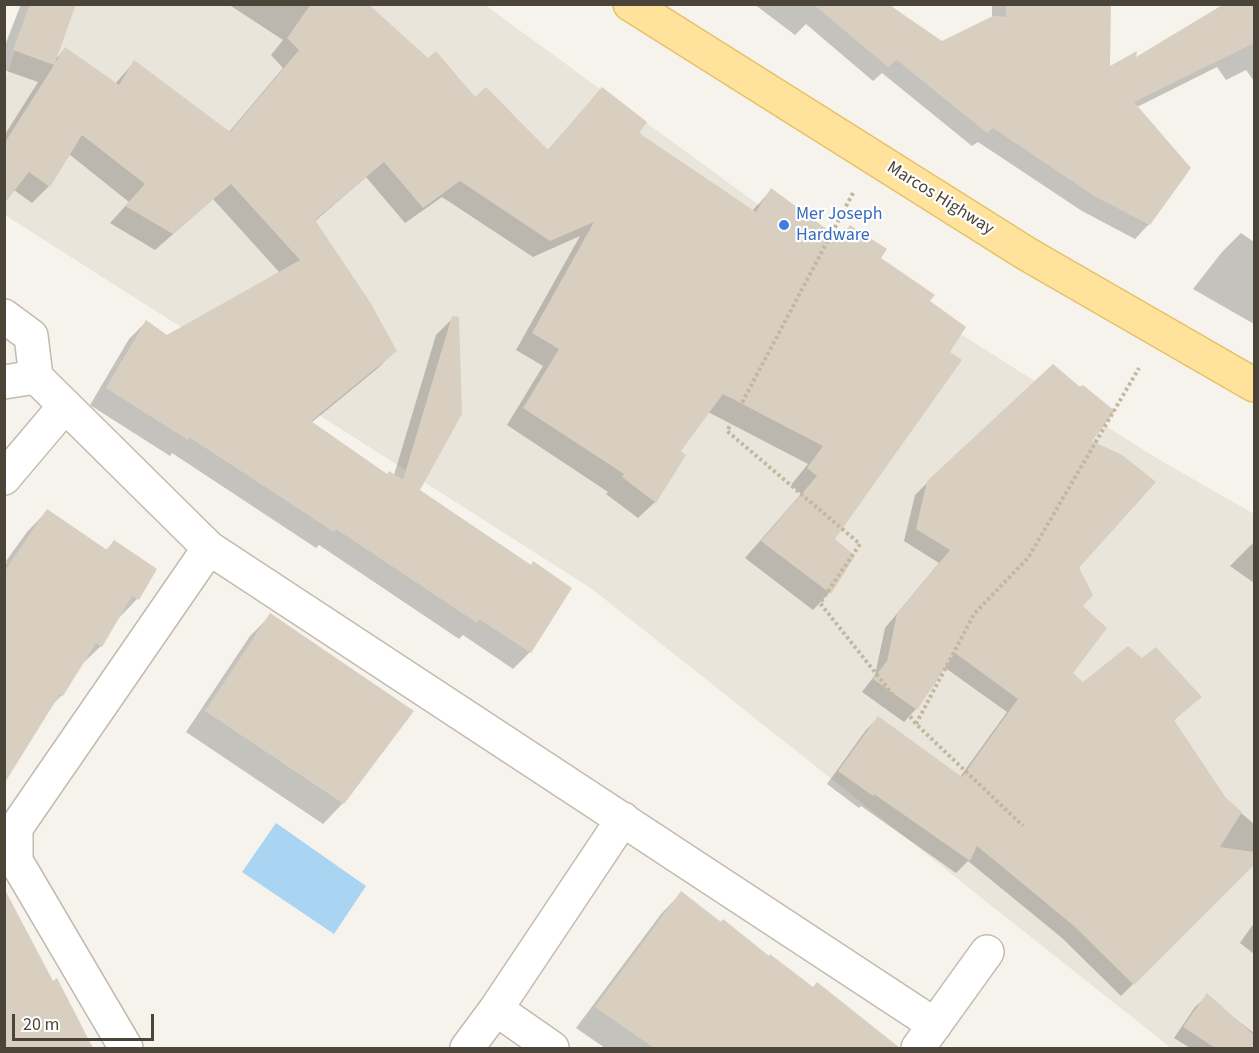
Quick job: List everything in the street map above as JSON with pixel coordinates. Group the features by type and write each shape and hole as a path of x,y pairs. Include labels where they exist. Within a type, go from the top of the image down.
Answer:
{"main road":[{"name":"Marcos Highway","path":"630,4 1027,254 1254,385"}],"street":[{"path":"4,316 31,336 20,380 64,407 209,548 623,819 926,1037 987,952"},
{"path":"4,478 64,407"},
{"path":"126,1048 16,861 16,828 209,548"},
{"path":"467,1048 496,1009 623,819"},
{"path":"496,1009 552,1048"}],"path":[{"path":"855,189 727,431 860,544 820,603 916,724 1023,826"},
{"path":"916,724 974,614 1028,558 1161,331"}],"shaded area":[{"path":"31,5 485,5 774,216 1158,459 1254,514 1254,1048 1171,1048 592,589 5,215 5,80"}],"water":[{"path":"276,823 366,886 334,934 242,872"}],"building":[{"path":"30,4 76,4 55,63 65,47 119,85 134,60 230,132 299,50 287,38 311,4 368,4 428,58 436,51 475,97 486,87 548,150 602,87 647,122 639,133 756,212 771,188 840,239 850,225 887,249 881,258 935,295 930,301 966,327 950,352 962,360 835,539 855,556 831,594 761,541 817,476 807,468 823,446 723,394 681,451 686,455 656,503 622,477 624,474 523,408 559,349 532,333 594,222 550,241 460,181 423,208 384,162 315,220 370,302 397,351 311,421 387,474 389,471 403,480 452,316 459,317 462,414 420,490 531,565 533,561 572,588 531,653 479,619 477,623 336,529 334,532 189,437 188,440 106,388 146,320 167,335 300,260 231,184 173,234 125,206 145,184 82,135 50,187 29,172 4,204 4,144 54,65 13,50"},
{"path":"813,4 888,4 942,41 993,16 1006,17 1006,4 1111,4 1110,66 1137,51 1136,57 1224,4 1254,4 1254,43 1134,102 1191,168 1150,225 1096,197 993,128 987,133 897,60 888,67"},
{"path":"1053,364 1080,387 1083,385 1115,411 1092,441 1122,455 1156,482 1079,568 1093,595 1083,606 1107,628 1073,673 1083,682 1128,646 1142,658 1156,647 1202,697 1174,720 1226,798 1242,812 1220,847 1254,852 1254,865 1134,985 1074,926 977,846 970,861 838,771 878,716 962,777 1018,699 955,653 917,710 873,679 887,661 897,614 950,550 916,529 927,481"},
{"path":"47,509 107,550 114,540 157,569 139,600 132,596 102,647 96,643 63,696 60,694 4,784 4,572"},
{"path":"270,613 414,711 344,804 205,711"},
{"path":"4,888 53,981 57,978 93,1048 4,1048"},
{"path":"681,891 721,922 723,919 813,987 817,982 900,1048 654,1048 595,1007"},
{"path":"1207,993 1254,1035 1254,1048 1215,1048 1183,1027"}],"place":[{"name":"Mer Joseph Hardware","path":"784,225"}]}
